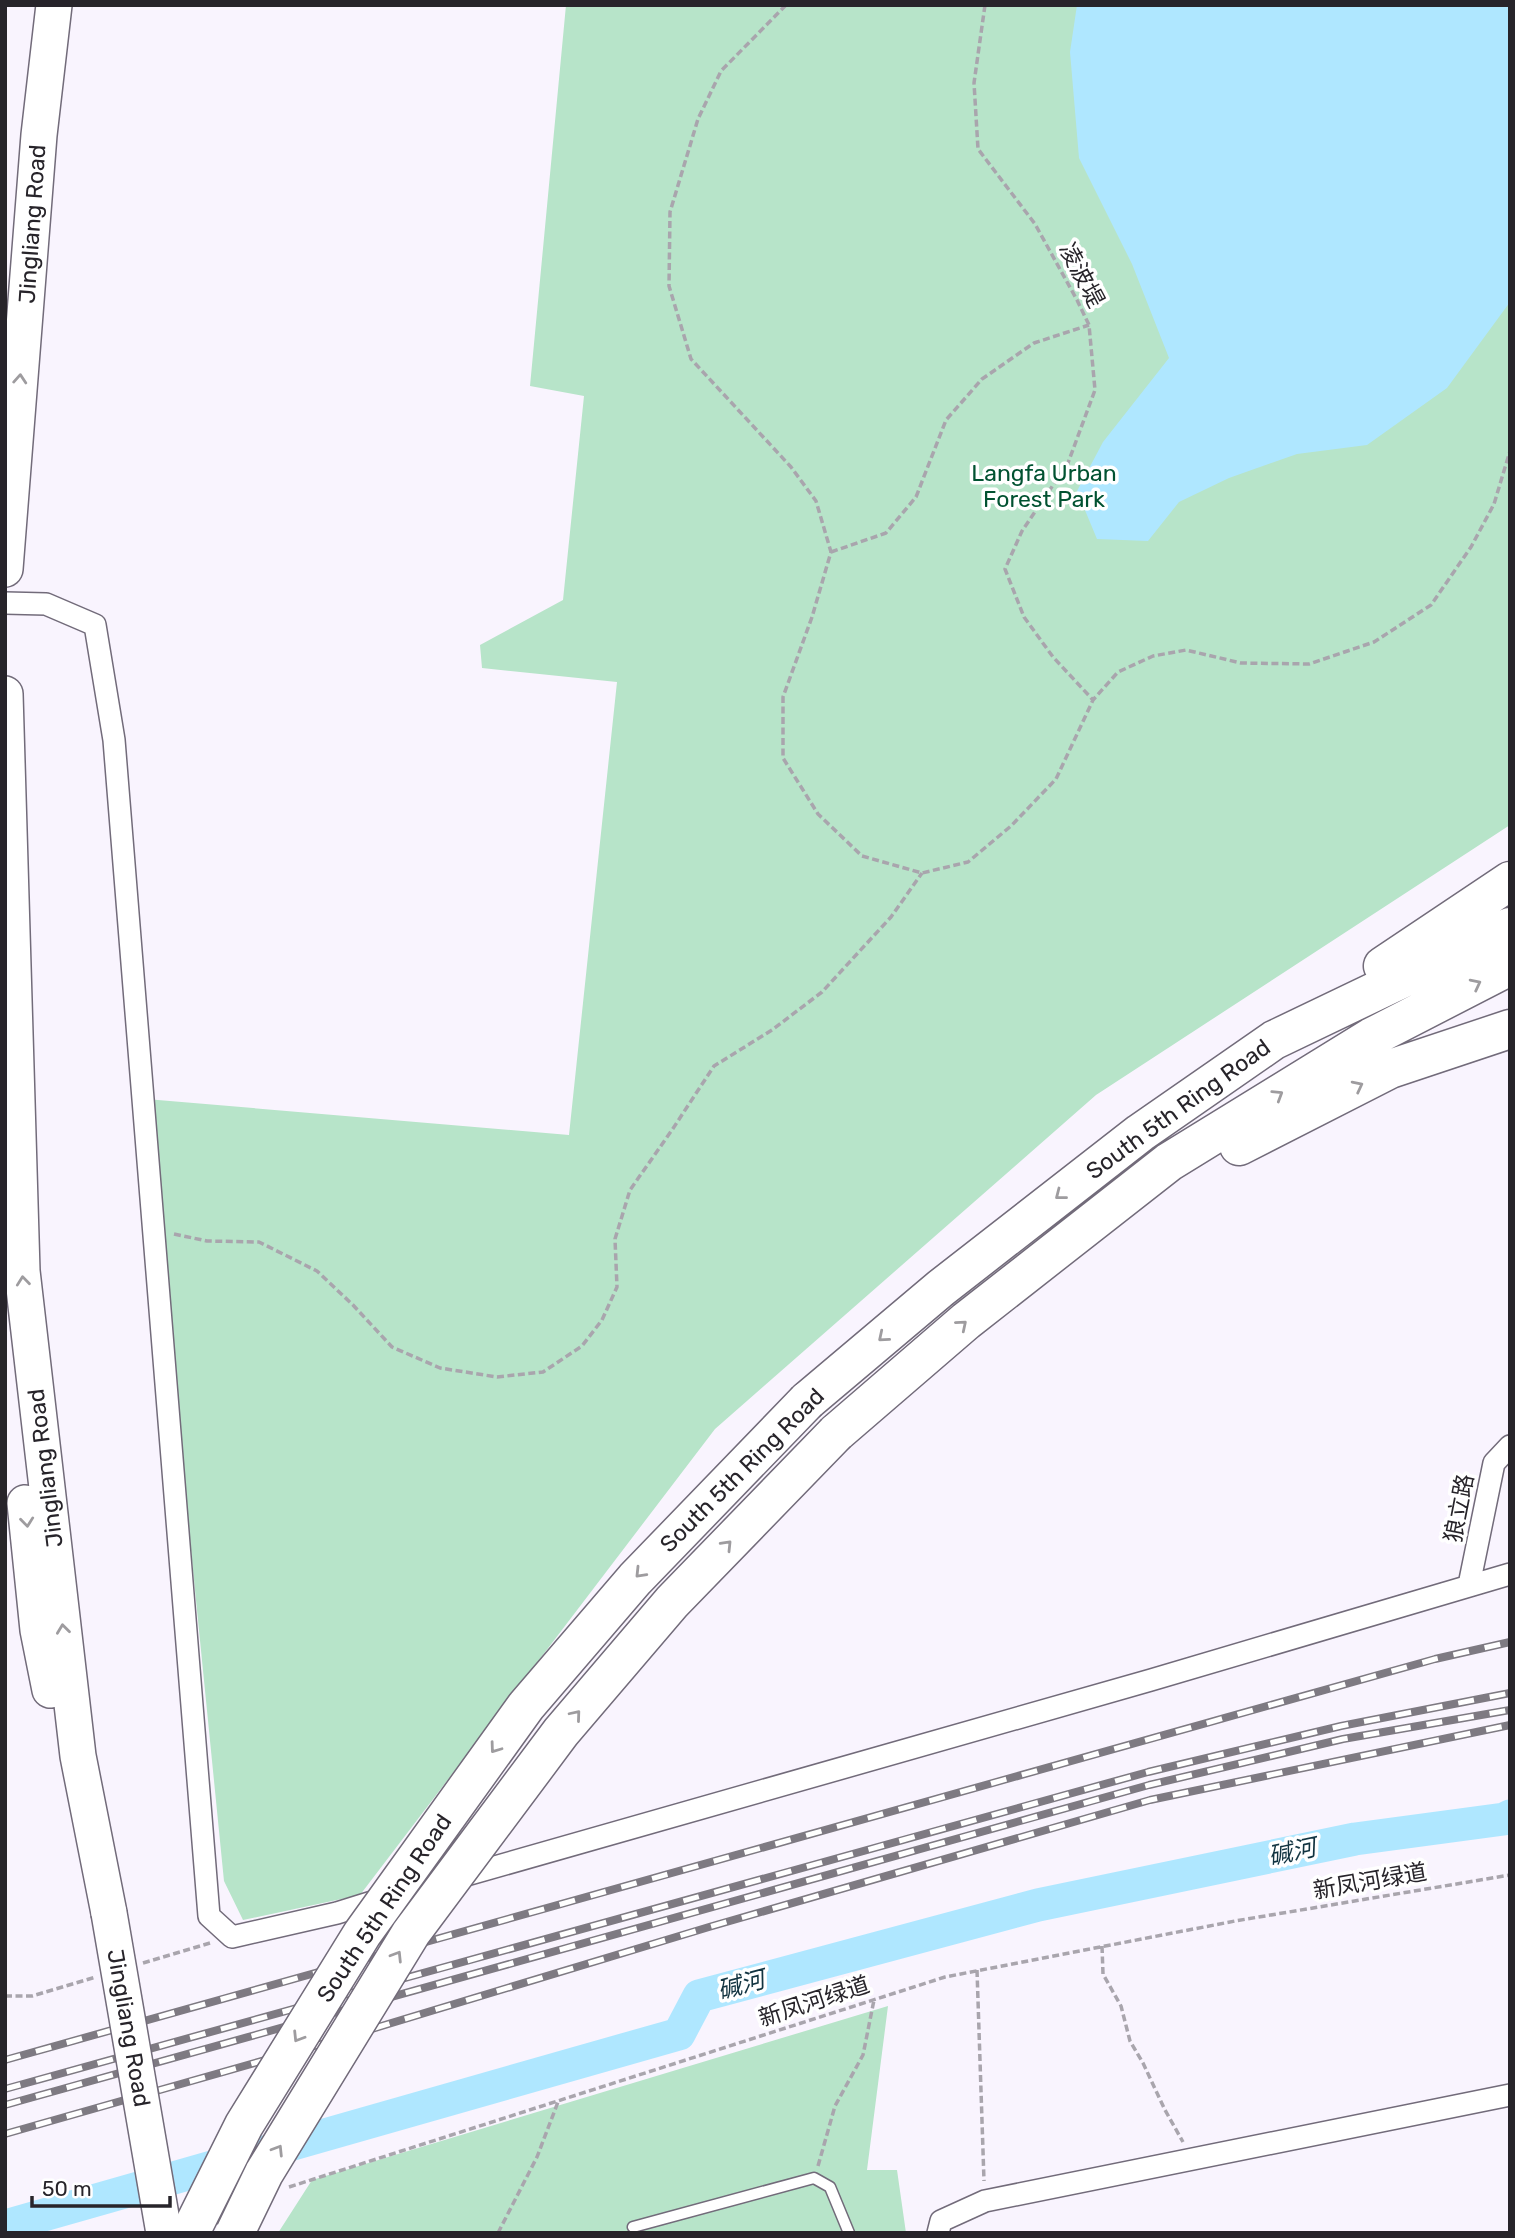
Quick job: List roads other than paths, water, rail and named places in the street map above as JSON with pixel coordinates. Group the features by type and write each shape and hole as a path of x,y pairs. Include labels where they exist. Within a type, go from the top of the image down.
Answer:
{"highway":[{"path":"1274,1040 1510,881"},
{"name":"South 5th Ring Road","path":"190,2233 244,2124 362,1934 526,1706 635,1579 807,1401 941,1288 1140,1133 1274,1040 1510,927"},
{"name":"South 5th Ring Road","path":"235,2233 264,2172 411,1933 561,1732 672,1602 836,1433 966,1321 1169,1163 1372,1037 1510,967"},
{"path":"1100,1216 1390,1069 1510,1029"}],"main road":[{"name":"Jingliang Road","path":"5,276 15,161 34,5"},
{"name":"Jingliang Road","path":"5,569 39,135 54,5"},
{"name":"Jingliang Road","path":"5,694 22,1272 78,1756 146,2233"},
{"name":"Jingliang Road","path":"5,1308 38,1630 102,1917 164,2233"}],"street":[{"path":"5,603 46,604 95,625 114,740 209,1916 232,1937 337,1913 1151,1680 1510,1574"},
{"name":"狼立路","path":"1470,1585 1494,1464 1510,1447"},
{"path":"938,2233 941,2221 985,2200 1510,2095"}],"lane":[{"path":"633,2227 814,2178 830,2187 849,2233"}],"water":[{"path":"1077,5 1510,5 1510,302 1447,388 1367,445 1297,454 1229,478 1179,502 1148,541 1097,539 1077,491 1103,442 1169,358 1132,264 1079,158 1070,52"}],"waterway":[{"name":"碱河","path":"5,2226 679,2034 699,1996 1038,1905 1355,1839 1510,1816"}],"railway":[{"path":"5,2060 1435,1659 1510,1642"},
{"path":"5,2089 1148,1772 1341,1726 1510,1693"},
{"path":"5,2105 1149,1785 1343,1739 1510,1710"},
{"path":"5,2134 332,2041 709,1927 1150,1800 1510,1725"}],"park label":[{"name":"Langfa Urban Forest Park","path":"1044,486"}]}
